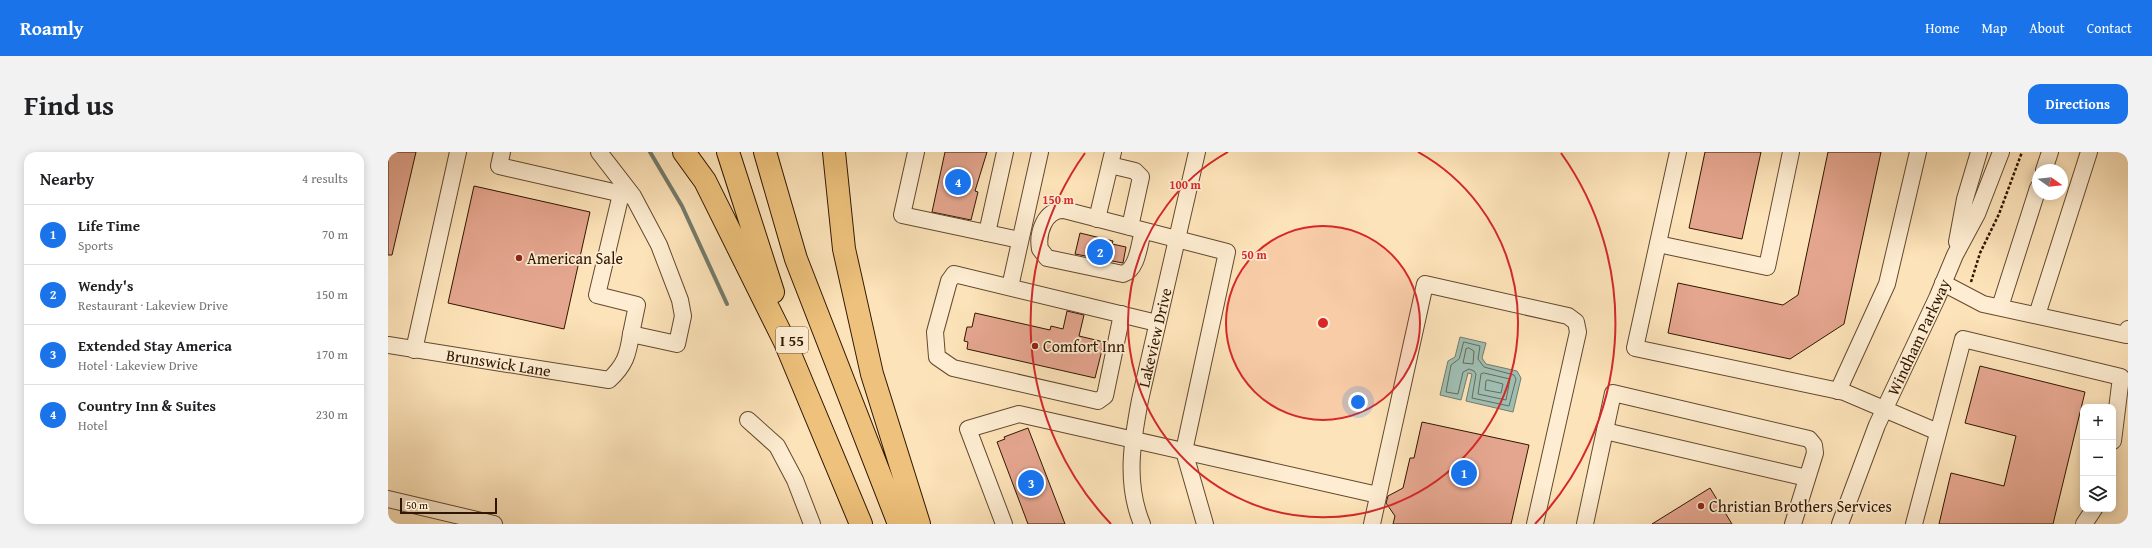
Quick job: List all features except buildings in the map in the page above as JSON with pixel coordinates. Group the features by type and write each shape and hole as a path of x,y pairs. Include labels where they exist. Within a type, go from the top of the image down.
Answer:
{"highway":[{"path":"684,152 705,181 786,342 861,524"},
{"name":"I 55","path":"728,152 768,279 865,524"},
{"name":"I 55","path":"765,152 796,259 899,524"},
{"path":"834,152 844,249 870,366 919,524"}],"street":[{"path":"414,350 458,152"},
{"path":"502,152 499,166 627,195"},
{"path":"599,152 627,195 659,245 680,300 683,316 677,344 632,334 637,305 597,295 627,195"},
{"path":"916,152 902,215 1020,240"},
{"path":"987,233 1005,152"},
{"path":"1010,287 1040,152"},
{"name":"Lakeview Drive","path":"1142,524 1131,484 1132,439 1157,323 1197,152"},
{"path":"1678,152 1635,348 1838,391 1938,432"},
{"path":"1658,244 1767,267 1791,152"},
{"path":"1838,391 1886,284 1918,152"},
{"path":"1955,255 1965,199 1979,152"},
{"name":"Windham Parkway","path":"1840,524 1884,409 1955,255 1977,214 2001,152"},
{"path":"2046,164 2050,152"},
{"path":"2037,315 2089,152"},
{"path":"1097,219 1111,158 1135,171 1141,177 1136,229 1133,266 1128,273 1123,274 1051,258 1041,252 1039,245 1046,217 1054,211 1064,210 1097,219 1136,229 1177,240 1227,252 1184,451 1205,524"},
{"path":"2000,308 2034,200"},
{"path":"1122,314 1106,396 1098,401 953,368 937,357 935,332 951,276 954,274 1122,314 1157,323"},
{"path":"1943,283 1983,304 2126,335 2128,329"},
{"path":"1372,524 1425,284 1568,316 1576,322 1578,332 1535,524"},
{"name":"Brunswick Lane","path":"388,345 609,380 621,369 629,351 632,334"},
{"path":"1914,524 1963,339 2121,377 2113,440"},
{"path":"1585,524 1613,393 1808,440 1814,445 1815,453 1793,524"},
{"path":"1004,524 968,429 1019,414 1378,495"},
{"path":"748,420 777,446 795,480 812,524"},
{"path":"1605,431 1807,478"},
{"path":"388,499 494,524"},
{"path":"2084,524 2092,512"}],"path":[{"path":"1971,282 1980,253 2005,199 2022,152"}],"water":[{"path":"1460,337 1486,343 1482,358 1486,364 1517,371 1521,378 1513,412 1466,401 1472,374 1468,373 1461,400 1440,395 1448,361 1455,357"}],"waterway":[{"path":"650,152 682,206 727,304"}],"place":[{"name":"Country Inn & Suites","path":"958,182"},
{"name":"Wendy's","path":"1100,252"},
{"name":"American Sale","path":"519,258"},
{"name":"Comfort Inn","path":"1035,346"},
{"name":"Life Time","path":"1464,473"},
{"name":"Extended Stay America","path":"1031,483"},
{"name":"Christian Brothers Services","path":"1701,506"}]}
